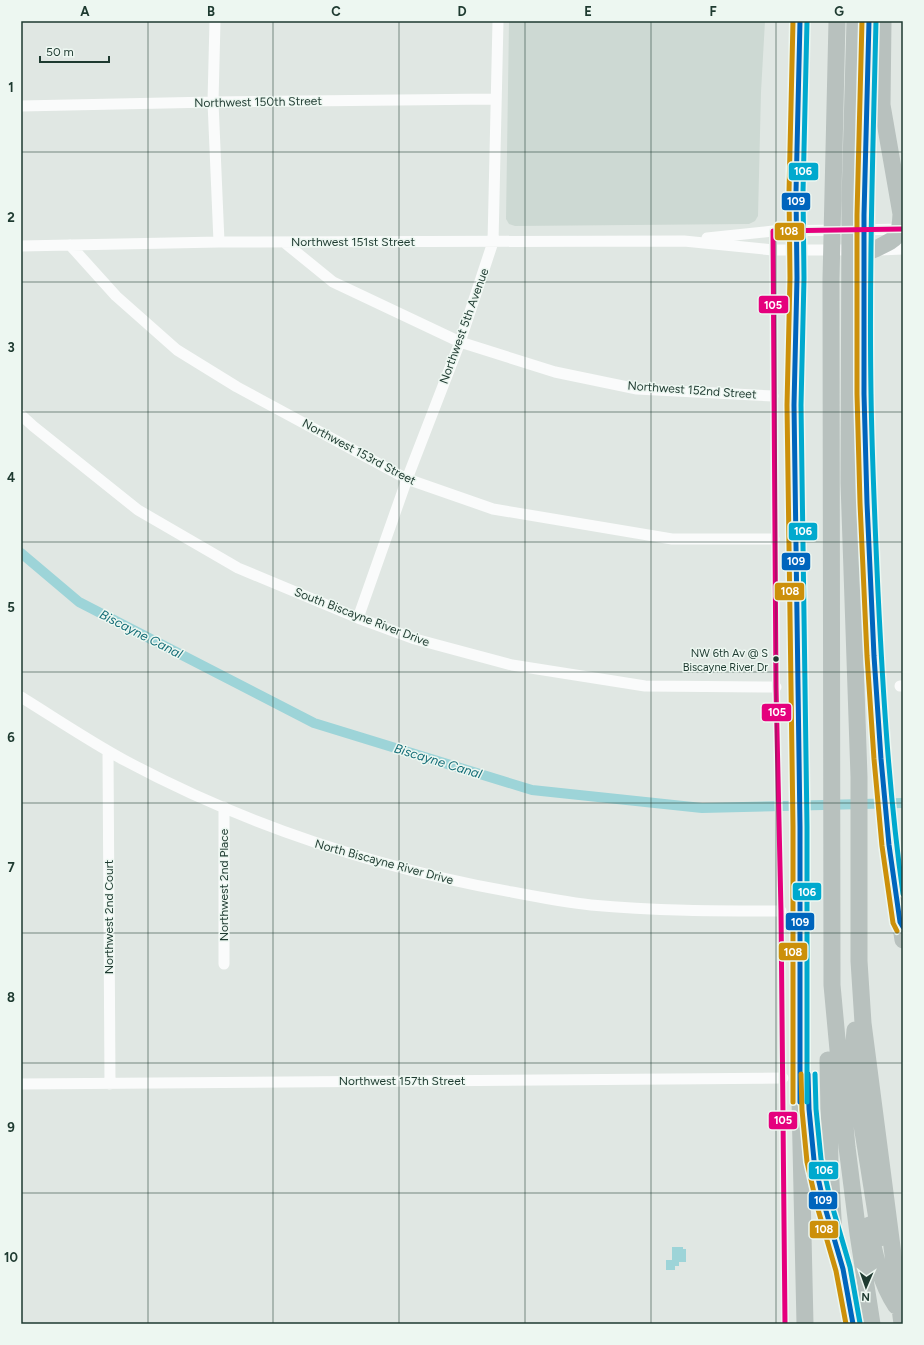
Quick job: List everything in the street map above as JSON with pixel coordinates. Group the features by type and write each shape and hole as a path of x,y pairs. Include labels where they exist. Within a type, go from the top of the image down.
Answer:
{"highway":[{"path":"800,21 796,192 797,278 794,405 798,778 800,827 800,1102 805,1324"},
{"path":"833,21 829,279 830,827 832,985 838,1060 869,1232 877,1264 885,1285 895,1304 903,1314"},
{"path":"830,200 837,21"},
{"path":"855,21 850,200 849,483 859,777 859,961 854,1042 869,1232 872,1324"},
{"path":"869,21 864,215 864,394 867,495 874,656 881,759 889,845 903,940"},
{"path":"873,250 895,238 902,229 901,214 882,104 883,21"},
{"path":"830,827 827,988 830,1157 834,1236"},
{"path":"800,904 805,921 806,1030 814,1160 824,1204 843,1269 853,1324"},
{"path":"859,961 863,1023 902,1324"},
{"path":"869,1232 888,1280 903,1300"}],"street":[{"path":"215,21 213,102 219,242"},
{"name":"Northwest 5th Avenue","path":"358,618 407,479 460,342 493,242 495,99 498,21"},
{"name":"Northwest 150th Street","path":"21,106 495,99"},
{"name":"Northwest 151st Street","path":"684,241 773,231 902,229"},
{"path":"773,231 773,250"},
{"name":"Northwest 151st Street","path":"21,246 219,242 684,241 773,250 903,249"},
{"name":"Northwest 152nd Street","path":"285,243 333,282 460,342 555,372 637,389 774,396"},
{"name":"Northwest 153rd Street","path":"70,245 116,296 177,350 237,387 407,479 493,509 672,539 774,539"},
{"name":"South Biscayne River Drive","path":"21,415 138,510 238,568 358,618 415,639 520,666 645,686 776,687"},
{"name":"North Biscayne River Drive","path":"21,697 108,751 157,777 284,832 339,851 411,871 482,887 555,900 656,910 781,911"},
{"name":"Northwest 2nd Court","path":"108,751 110,1084"},
{"name":"Northwest 2nd Place","path":"224,807 224,964"},
{"name":"Northwest 157th Street","path":"21,1084 783,1078"}],"shaded area":[{"path":"509,21 765,21 761,92 758,216 755,221 749,224 515,226 509,224 506,219"}],"water":[{"path":"672,1247 683,1247 683,1249 686,1249 686,1262 679,1262 679,1266 675,1266 675,1270 666,1270 666,1260 672,1260"}],"waterway":[{"name":"Biscayne Canal","path":"21,553 79,602 314,723 532,790 702,808 903,803"}],"transit line":[{"name":"108","path":"793,21 789,192 790,278 787,405 793,827 793,1102"},
{"name":"109","path":"800,21 796,192 797,278 794,405 800,827 800,1102"},
{"name":"106","path":"807,21 803,192 804,278 801,405 807,827 807,1102"},
{"name":"108","path":"862,21 857,215 857,394 860,503 867,656 874,759 882,846 893,923 897,931"},
{"name":"109","path":"869,21 864,215 864,394 867,503 874,656 881,759 889,845 900,922 903,927"},
{"name":"106","path":"876,21 871,254 872,444 884,706 890,781 903,894"},
{"name":"105","path":"785,1324 781,911 776,687 773,231 903,229"},
{"name":"108","path":"801,1074 802,1110 807,1162 817,1206 836,1271 846,1324"},
{"name":"109","path":"808,1074 809,1109 814,1160 824,1204 843,1269 853,1324"},
{"name":"106","path":"815,1074 816,1109 821,1159 831,1202 850,1267 860,1323"}],"place":[{"name":"NW 6th Av @ S Biscayne River Dr","path":"776,659"}]}
